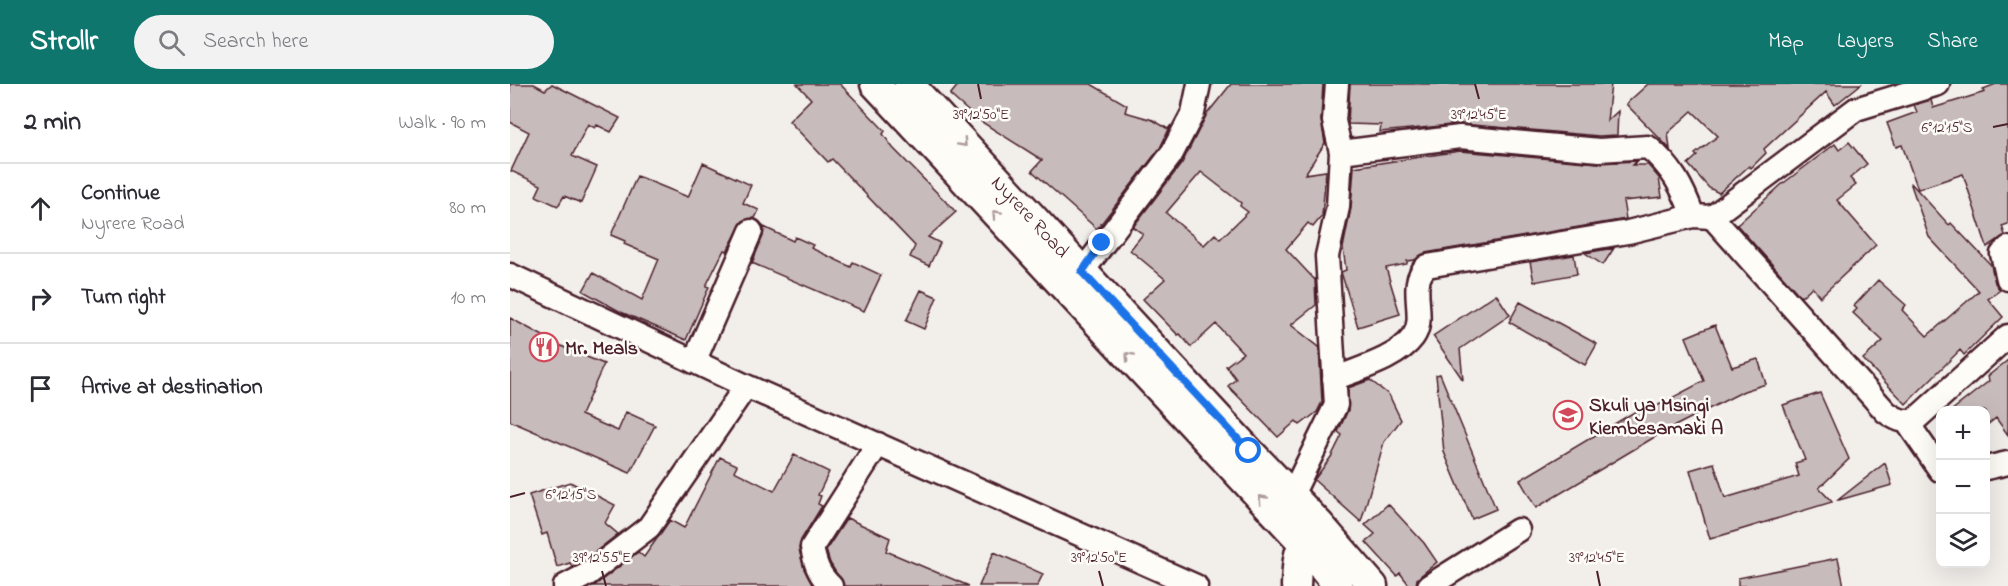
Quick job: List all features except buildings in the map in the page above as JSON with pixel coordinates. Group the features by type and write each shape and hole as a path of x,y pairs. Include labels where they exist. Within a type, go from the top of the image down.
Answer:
{"main road":[{"name":"Nyrere Road","path":"875,84 1311,533 1373,586"},
{"name":"Nyrere Road","path":"909,84 1292,495 1338,586"},
{"path":"1296,586 1297,559 1311,533"}],"street":[{"path":"1082,272 1171,155 1193,113 1199,84"},
{"path":"1292,495 1336,405 1327,256 1338,207 1341,152 1334,121 1337,84"},
{"path":"1334,379 1385,357 1413,338 1417,329 1418,280 1427,266 1702,217 1856,109 1938,84"},
{"path":"1341,152 1460,137 1599,150 1648,147 1664,160 1702,217 1886,412 1906,422 1936,463"},
{"path":"694,362 751,231"},
{"path":"2008,248 2002,254 2008,279"},
{"path":"510,275 1168,580 1196,586"},
{"path":"1906,422 1915,420 1923,414 2008,336"},
{"path":"565,586 588,574 649,527 746,386"},
{"path":"831,586 822,578 815,564 812,547 878,444"},
{"path":"1990,467 2008,463"},
{"path":"1429,586 1518,530"}],"place":[{"name":"Mr. Meals","path":"544,347"},
{"name":"Skuli ya Msingi Kiembesamaki A","path":"1568,415"}],"route":[{"path":"1102,243 1082,272 1249,451"}]}
